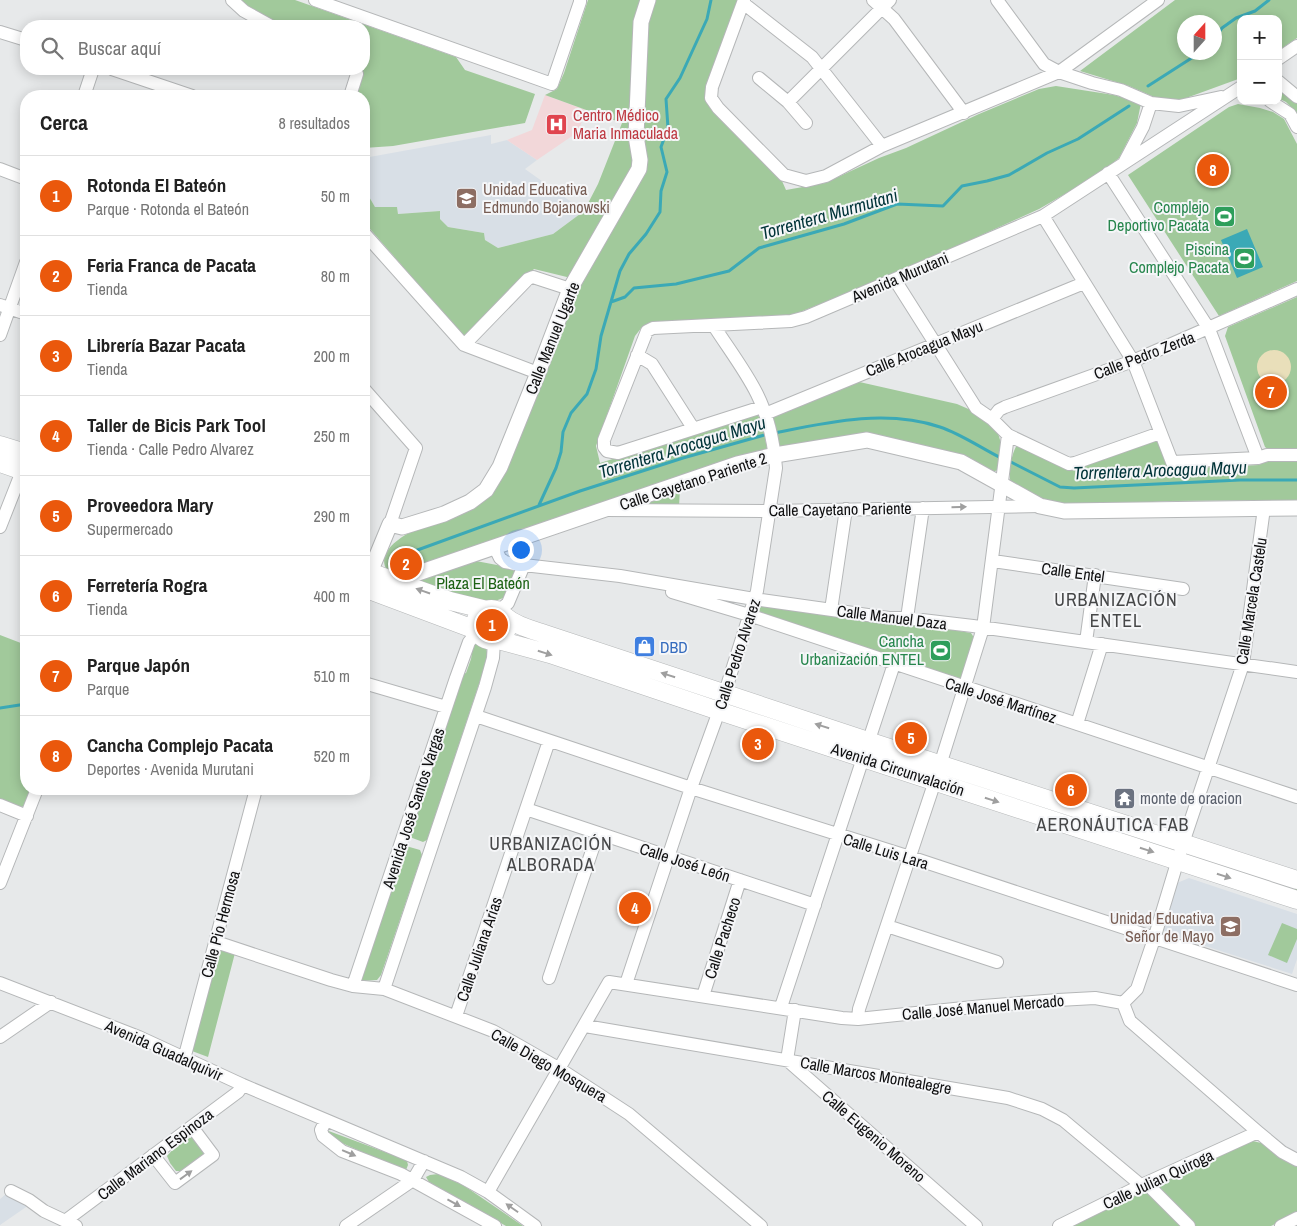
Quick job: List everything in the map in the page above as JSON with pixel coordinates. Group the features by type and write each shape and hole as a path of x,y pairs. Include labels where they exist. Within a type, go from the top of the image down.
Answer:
{"main road":[{"path":"0,445 20,451"},
{"path":"0,463 20,467"},
{"name":"Avenida Circunvalación","path":"370,579 395,581 450,601 497,613 545,634 1297,880"},
{"path":"370,581 476,631 484,639 496,641 503,637 507,629 497,613 482,612 476,619 476,631"},
{"name":"Avenida Circunvalación","path":"496,641 550,654 718,711 1297,900"}],"street":[{"path":"232,0 244,11 260,20"},
{"path":"315,0 552,84 580,0"},
{"name":"Calle Manuel Ugarte","path":"390,524 402,527 444,514 470,502 486,490 500,467 570,289 639,169 640,160 636,136 641,22 648,0"},
{"path":"882,146 822,67 744,1 712,87 712,98 718,108 784,175 806,181 826,176 882,146 1059,72 1158,0"},
{"path":"788,102 882,2 964,112"},
{"path":"1002,2 1044,64 1059,72 1092,84 1121,90 1151,103 1179,106 1234,96"},
{"path":"0,32 20,38"},
{"path":"1282,56 1297,46"},
{"path":"86,90 91,75"},
{"path":"130,75 174,90"},
{"path":"352,90 356,75"},
{"path":"760,78 788,102 806,123"},
{"path":"1282,84 1297,97"},
{"name":"Avenida Murutani","path":"607,452 604,440 647,331 654,328 792,321 806,317 1043,216 1124,162 1234,96"},
{"path":"1124,162 1143,127 1151,103"},
{"path":"1276,105 1290,114 1297,127"},
{"path":"0,169 20,177"},
{"path":"1108,173 1209,329 1258,458"},
{"path":"1043,216 1133,361 1172,462 1258,458 1267,455 1297,455"},
{"path":"370,240 464,345 538,373"},
{"path":"0,335 5,306 20,275"},
{"path":"464,345 528,279 538,277 570,289"},
{"path":"895,280 976,408 992,419 1008,435 1069,464 1160,433"},
{"name":"Calle Arocagua Mayu","path":"607,452 618,453 694,428 764,410 1084,283"},
{"name":"Calle Pedro Zerda","path":"992,419 1004,407 1133,361 1297,290"},
{"path":"5,306 20,312"},
{"name":"Calle Pedro Alvarez","path":"626,984 757,591 776,468 775,455 764,410 757,394 714,326"},
{"path":"637,355 652,364 694,428"},
{"path":"370,397 416,448 390,524 370,568"},
{"path":"858,1018 859,1009 910,858 983,628 1003,486 1008,435"},
{"name":"Calle Cayetano Pariente 2","path":"602,510 737,464 775,455 866,440 961,462 1040,506"},
{"path":"0,527 20,480"},
{"name":"Calle Cayetano Pariente","path":"395,581 602,510 770,511 999,506 1040,506 1064,511 1297,508"},
{"path":"907,618 923,508"},
{"name":"Calle Marcela Castelu","path":"1123,1003 1137,989 1242,664 1264,508"},
{"path":"831,610 846,509"},
{"name":"Calle Manuel Daza","path":"495,548 500,558 505,562 524,565 620,576 831,610 983,628 1297,672"},
{"name":"Calle Entel","path":"993,560 1183,589"},
{"path":"497,613 511,598 524,565"},
{"path":"1086,642 1095,575"},
{"name":"Calle José Martínez","path":"620,576 749,615 1297,797"},
{"name":"Avenida José Santos Vargas","path":"354,986 446,707 469,642 476,631"},
{"name":"Avenida José Santos Vargas","path":"384,989 476,716 496,641"},
{"path":"1076,724 1102,644"},
{"path":"781,1007 894,664"},
{"path":"370,685 446,707"},
{"name":"Calle Luis Lara","path":"476,716 1297,986"},
{"name":"Calle Juliana Arias","path":"456,1016 549,741"},
{"path":"0,883 35,795"},
{"name":"Calle Pio Hermosa","path":"184,1059 254,795"},
{"path":"0,806 26,816"},
{"name":"Calle José León","path":"526,809 814,905"},
{"path":"549,978 598,833"},
{"name":"Calle Pacheco","path":"703,996 740,880"},
{"path":"887,926 997,962"},
{"name":"Calle Diego Mosquera","path":"216,942 330,980 354,986 384,989 493,1031 560,1068 629,1114 761,1226"},
{"name":"Calle José Manuel Mercado","path":"585,1026 609,982 781,1007 842,1018 1094,998 1123,1003"},
{"name":"Avenida Guadalquivir","path":"0,983 139,1037 243,1085 461,1177 488,1192 535,1226"},
{"path":"0,1037 51,1002"},
{"path":"1123,1003 1130,1021 1282,1152 1297,1160"},
{"path":"787,1060 795,1010"},
{"path":"488,1192 585,1026"},
{"name":"Calle Marcos Montealegre","path":"585,1026 1008,1098 1028,1104 1063,1120 1144,1184 1189,1226"},
{"name":"Calle Eugenio Moreno","path":"787,1060 976,1226"},
{"name":"Calle Mariano Espinoza","path":"70,1223 153,1155 238,1092 243,1085"},
{"path":"326,1120 321,1130 323,1136 342,1150 412,1180 487,1224"},
{"path":"153,1155 175,1183 213,1155 192,1127"},
{"name":"Calle Julian Quiroga","path":"1059,1226 1144,1184 1258,1132"},
{"path":"346,1226 412,1180 424,1161"},
{"path":"11,1191 30,1200 44,1212 70,1223"},
{"path":"1281,1226 1297,1218"}],"shaded area":[{"name":"Centro Médico Maria Inmaculada","path":"545,95 586,110 578,132 537,160 507,140 532,130"},
{"name":"Unidad Educativa Edmundo Bojanowski","path":"491,135 491,144 507,140 537,160 525,169 584,211 553,234 498,248 485,240 484,233 448,227 440,219 440,211 398,214 397,207 375,207 370,198 370,157"},
{"name":"Unidad Educativa Señor de Mayo","path":"1189,878 1297,914 1297,959 1292,974 1168,934 1164,930 1163,925 1177,883"},
{"path":"6,1194 29,1205 0,1225 0,1199"}],"green space":[{"path":"237,0 295,0 351,20 270,20"},
{"path":"588,0 644,0 635,166 571,278 534,269 464,337 370,229 370,198 375,207 397,207 398,214 440,211 440,219 448,227 484,233 485,240 498,248 553,234 584,211 598,184 622,123 545,95 557,89"},
{"path":"654,0 738,0 707,101 710,108 782,181 786,190 825,183 1039,89 1056,86 1114,95 1141,103 1137,123 1119,158 1098,175 1039,209 896,274 790,316 652,323 642,327 635,336 596,446 600,463 755,414 761,418 767,448 765,452 403,571 393,572 387,570 384,559 389,549 397,540 471,507 488,495 576,291 645,167 639,139 645,19"},
{"path":"1175,0 1297,0 1297,38 1282,48 1282,15 1237,15 1237,79 1178,101 1154,97 1129,86 1080,71"},
{"path":"370,27 456,57 465,70 535,94 525,123 393,146 370,148 370,90 357,90 359,75 370,75"},
{"path":"1282,90 1297,103 1297,113 1282,100"},
{"name":"Complejo Deportivo Pacata","path":"1237,104 1244,105 1273,112 1284,119 1297,144 1297,281 1219,316 1128,175 1229,107"},
{"path":"1297,297 1297,449 1269,450 1265,447 1225,336 1228,327"},
{"path":"855,381 957,404 973,411 997,432 1001,451 998,470 992,472 874,437 783,449 778,446 773,417"},
{"path":"1156,440 1158,443 1170,469 1259,465 1267,459 1297,460 1297,500 1167,501 1079,507 1049,503 1011,484 1011,464 1017,445 1065,468 1074,470"},
{"path":"680,488 679,507 629,506"},
{"name":"Plaza El Bateón","path":"476,561 512,568 515,573 506,597 483,603 418,582 417,579"},
{"path":"761,605 920,624 971,633 975,639 959,679 761,615 758,611"},
{"path":"487,616 499,619 499,631 485,633 482,622"},
{"path":"0,635 20,643 20,795 29,795 24,806 21,807 0,799"},
{"path":"474,639 486,647 488,657 427,840 423,842 407,836 444,734 443,732 463,674 466,673 471,659"},
{"path":"406,846 420,850 422,855 381,975 377,980 362,981 360,977"},
{"path":"1188,850 1297,886 1297,894 1186,857"},
{"path":"1282,923 1297,929 1297,939 1287,963 1268,955"},
{"path":"220,948 235,953 208,1057 192,1051"},
{"path":"326,1130 407,1161 406,1170 402,1170 333,1139"},
{"path":"194,1137 204,1151 203,1157 182,1171 176,1171 167,1156 182,1141"},
{"path":"1253,1141 1265,1144 1297,1165 1297,1213 1271,1226 1193,1226 1158,1188 1160,1182"},
{"path":"438,1174 463,1185 523,1226 506,1226 429,1182 426,1177"},
{"path":"1144,1190 1182,1226 1067,1226"}],"sand":[{"path":"1274,350 1281,351 1286,355 1290,360 1290,374 1286,379 1281,383 1274,384 1267,383 1262,379 1258,374 1257,367 1258,360 1262,355 1267,351"}],"water":[{"name":"Piscina Complejo Pacata","path":"1247,229 1263,267 1237,278 1221,240"}],"waterway":[{"path":"539,505 556,468 561,452 563,432 571,413 587,394 596,369 601,336 620,271 629,254 646,234 660,212 661,191 667,172 661,147 668,128 666,99 680,78 707,19 711,0"},
{"name":"Torrentera Murmutani","path":"1222,28 1236,18 1255,11 1269,0"},
{"name":"Torrentera Murmutani","path":"1148,86 1189,60"},
{"name":"Torrentera Murmutani","path":"611,302 625,297 634,288 676,284 729,271 759,248 844,224 897,204 943,206 962,186 1009,175 1047,153 1078,139 1129,106"},
{"name":"Torrentera Arocagua Mayu","path":"775,433 858,419 899,419 920,422 948,430 1001,458"},
{"name":"Torrentera Arocagua Mayu","path":"401,556 580,491 683,458 768,434"},
{"name":"Torrentera Arocagua Mayu","path":"1007,460 1060,487 1074,488 1240,480 1297,480"},
{"name":"Torrentera Arocagua Mayu","path":"0,708 20,705"}],"place":[{"name":"Centro Médico Maria Inmaculada","path":"557,124"},
{"name":"Cancha Complejo Pacata","path":"1213,170"},
{"name":"Unidad Educativa Edmundo Bojanowski","path":"467,198"},
{"name":"Complejo Deportivo Pacata","path":"1225,216"},
{"name":"Piscina Complejo Pacata","path":"1245,258"},
{"name":"Parque Japón","path":"1271,392"},
{"name":"Feria Franca de Pacata","path":"406,564"},
{"name":"Rotonda El Bateón","path":"492,625"},
{"name":"DBD","path":"644,647"},
{"name":"Cancha Urbanización ENTEL","path":"940,650"},
{"name":"Proveedora Mary","path":"911,738"},
{"name":"Librería Bazar Pacata","path":"758,744"},
{"name":"Ferretería Rogra","path":"1071,790"},
{"name":"monte de oracion","path":"1124,798"},
{"name":"Taller de Bicis Park Tool","path":"635,908"},
{"name":"Unidad Educativa Señor de Mayo","path":"1230,927"}],"district":[{"name":"URBANIZACIÓN ENTEL","path":"1116,609"},
{"name":"AERONÁUTICA FAB","path":"1113,824"},
{"name":"URBANIZACIÓN ALBORADA","path":"551,853"}]}
